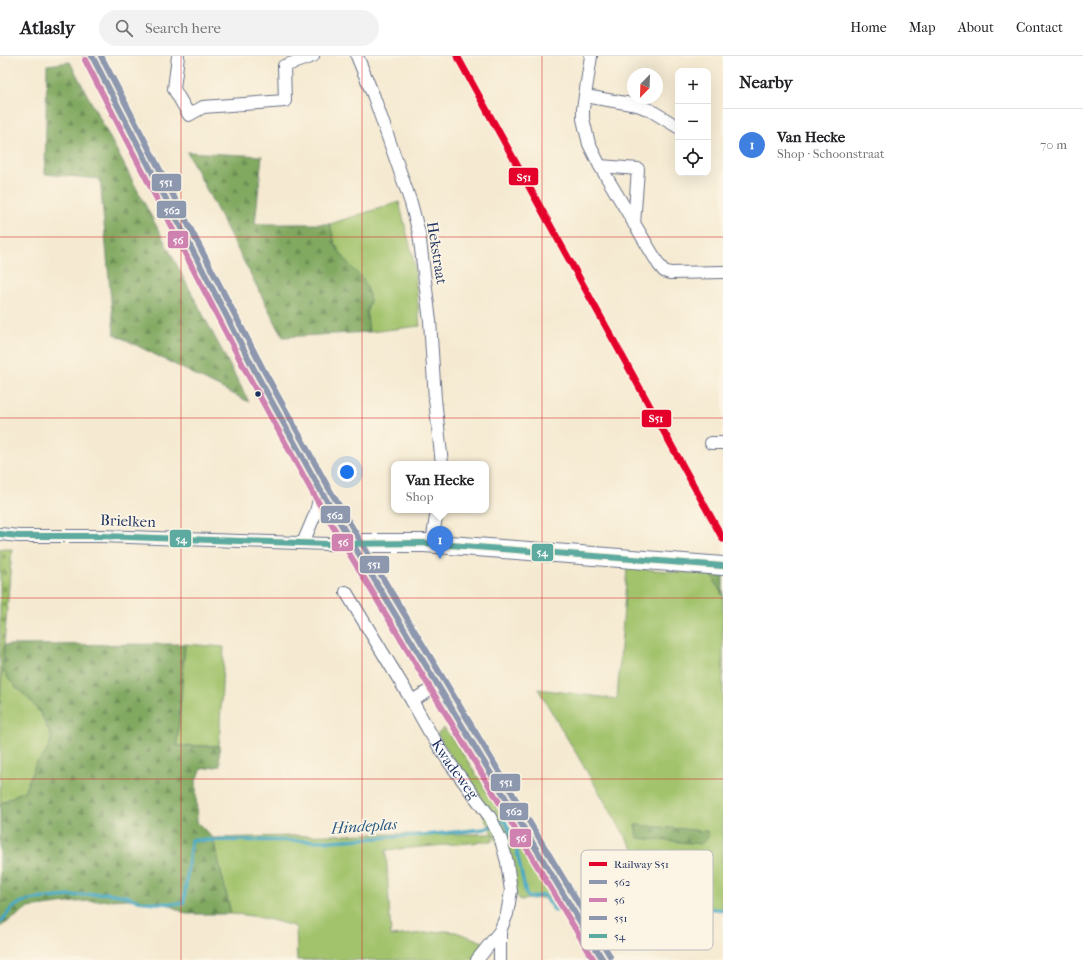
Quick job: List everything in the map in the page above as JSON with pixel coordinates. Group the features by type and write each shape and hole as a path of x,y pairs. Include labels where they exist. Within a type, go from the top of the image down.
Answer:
{"main road":[{"name":"Kwadeweg","path":"92,56 256,372 321,491 581,922"},
{"path":"352,543 432,543 723,566"},
{"name":"Kwadeweg","path":"598,950 604,960"}],"street":[{"path":"178,56 174,90 189,115 203,107 285,101 284,66 313,56"},
{"name":"Hekstraat","path":"357,56 374,97 411,203 419,233 430,321 435,399 442,461"},
{"path":"591,56 583,109 583,119 589,144 600,166 659,265 664,271 670,272 723,272"},
{"path":"585,96 637,105 650,110 675,125"},
{"path":"600,166 638,169 634,224"},
{"path":"710,443 723,443"},
{"path":"303,543 316,512 321,491"},
{"path":"432,543 437,513"},
{"name":"Brielken","path":"0,534 19,536 101,536 303,543 352,543"},
{"name":"Kwadeweg","path":"346,592 429,731 449,762 490,817 501,840 507,862 511,892 507,914 500,931 500,960"},
{"path":"412,701 438,685"},
{"path":"477,960 500,931"}],"green space":[{"path":"70,62 249,402 114,334 100,179 45,174 47,65"},
{"path":"187,152 262,156 255,224 330,224 335,245 349,265 363,279 368,290 370,300 367,316 369,332 283,337"},
{"path":"399,202 414,261 420,326 369,332 367,316 370,300 363,279 349,265 335,245 330,224"},
{"path":"0,549 12,549 0,704"},
{"path":"627,568 711,574 723,596 723,910 713,909 713,850 633,850 538,689 617,699"},
{"path":"711,574 723,574 723,596"},
{"path":"185,644 224,647 219,746 177,746"},
{"path":"185,644 177,746 219,746 220,766 202,769 196,780 197,822 213,838 231,914 186,914 166,903 127,899 75,902 29,908 0,927 0,804 25,790 36,763 46,753 52,738 41,714 29,699 11,682 2,669 4,645"},
{"path":"2,669 11,682 29,699 41,714 52,738 46,753 36,763 25,790 0,804 0,704"},
{"path":"444,728 464,755 553,897 520,900 514,891 513,872 457,766 437,734"},
{"path":"635,825 707,831 708,837 700,844 638,838"},
{"path":"370,834 493,834 493,841 386,850 391,936 446,931 456,932 486,943 472,960 297,960 296,927 264,918 231,914 213,838"}],"waterway":[{"name":"Hindeplas","path":"0,923 12,908 22,902 35,899 106,893 126,896 138,901 182,904 184,901 191,840 330,841 425,835 485,829 505,820 516,847 526,894 529,898 544,895 555,911 564,907"},
{"name":"Hindeplas","path":"574,903 581,900"},
{"name":"Hindeplas","path":"713,909 723,910"}],"rail line":[{"name":"S51","path":"457,56 723,539"}],"transit line":[{"name":"562","path":"92,56 256,373 321,491 581,923"},
{"name":"551","path":"101,56 263,369 328,487 581,908"},
{"name":"56","path":"85,60 249,377 314,495 581,938"},
{"name":"54","path":"0,534 19,536 101,536 328,544 424,543 723,566"},
{"name":"56","path":"588,950 594,960"},
{"name":"562","path":"597,950 603,960"},
{"name":"551","path":"606,950 610,956"}],"place":[{"name":"Van Hecke","path":"440,559"}]}
